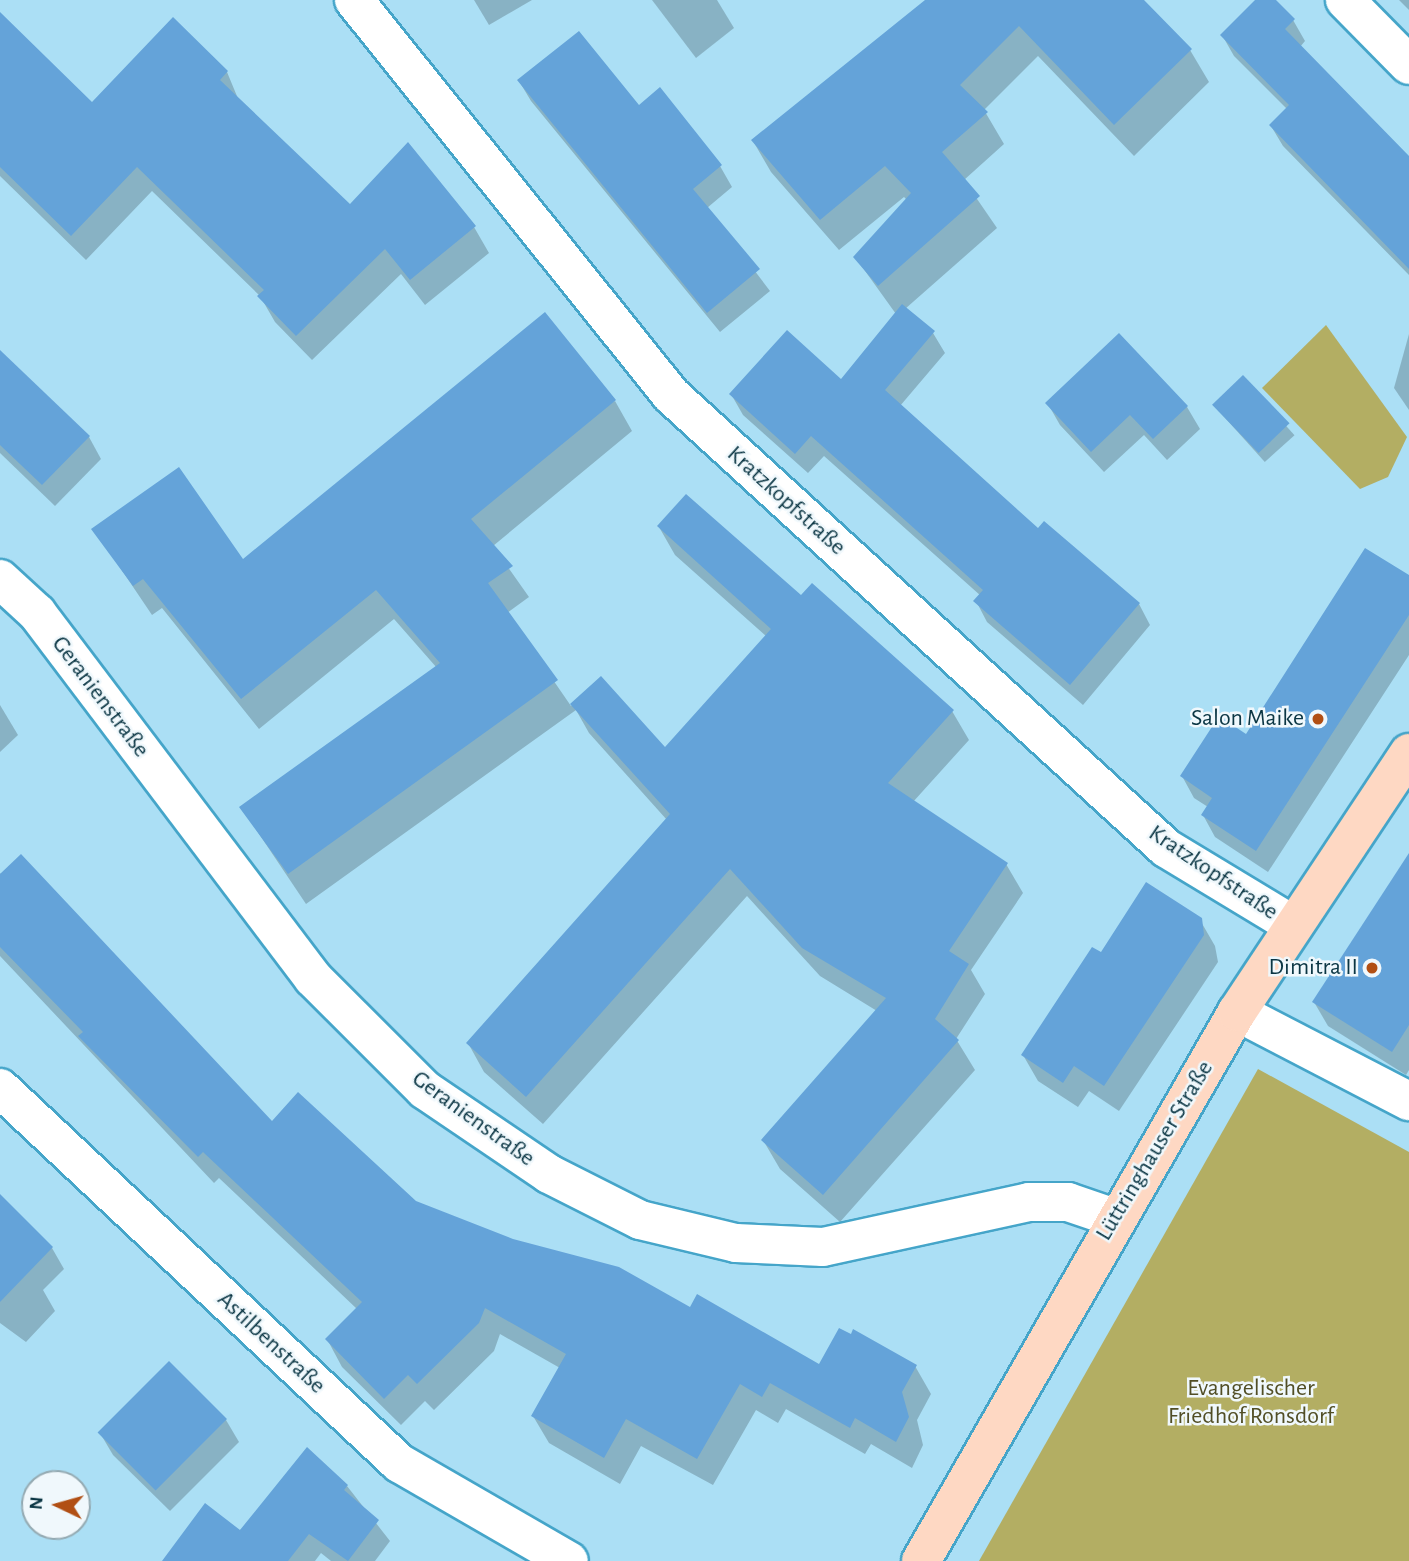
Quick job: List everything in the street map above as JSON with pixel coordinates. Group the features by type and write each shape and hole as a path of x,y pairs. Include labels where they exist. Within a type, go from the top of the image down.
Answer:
{"main road":[{"name":"Lüttringhauser Straße","path":"921,1561 1115,1218 1237,1012 1409,754"}],"street":[{"name":"Kratzkopfstraße","path":"354,0 671,395 1166,848 1293,925"},
{"path":"1345,0 1409,65"},
{"name":"Geranienstraße","path":"0,579 37,613 313,978 425,1090 550,1174 640,1220 736,1243 824,1247 1029,1202 1068,1202 1115,1218"},
{"path":"1237,1012 1409,1101"},
{"name":"Astilbenstraße","path":"0,1088 399,1463 569,1561"}],"green space":[{"path":"1326,325 1407,437 1388,477 1360,489 1262,388"},
{"name":"Evangelischer Friedhof Ronsdorf","path":"1258,1069 1409,1152 1409,1561 979,1561"}],"building":[{"path":"925,0 1144,0 1192,49 1114,125 1019,26 960,85 988,112 942,152 980,196 878,286 853,257 911,193 885,166 820,220 751,140"},
{"path":"1255,0 1276,0 1295,19 1285,29 1409,156 1409,269 1269,125 1289,105 1220,35"},
{"path":"0,12 92,102 173,17 228,71 220,80 350,204 408,142 476,226 410,280 385,249 296,336 257,296 264,290 137,167 71,236 0,167"},
{"path":"579,31 639,105 660,87 722,165 693,189 760,269 707,313 517,80"},
{"path":"902,304 935,331 885,390 1038,528 1044,521 1140,603 1070,685 973,601 983,590 811,436 795,454 729,394 787,330 841,379"},
{"path":"545,312 616,400 471,519 513,566 488,583 558,680 288,874 239,807 440,663 376,590 241,699 143,579 133,586 91,529 179,467 243,559"},
{"path":"1119,333 1188,406 1153,439 1130,415 1091,452 1045,403"},
{"path":"0,350 90,436 42,485 0,445"},
{"path":"1243,375 1290,423 1259,453 1212,405"},
{"path":"686,494 801,595 812,583 954,710 888,783 1008,863 949,951 969,964 935,1019 959,1040 823,1195 761,1140 886,998 802,948 730,869 526,1097 466,1043 670,814 570,704 601,676 665,747 771,629 657,526"},
{"path":"1365,548 1409,575 1409,615 1256,851 1201,815 1212,798 1180,776 1219,716 1246,734"},
{"path":"1409,853 1409,1025 1392,1052 1312,1002"},
{"path":"21,854 272,1121 298,1092 416,1201 513,1239 619,1267 690,1307 697,1294 819,1364 839,1328 851,1334 853,1329 917,1365 902,1392 909,1417 896,1442 855,1418 850,1428 770,1383 762,1397 740,1384 697,1459 626,1419 604,1458 531,1416 566,1354 485,1308 479,1323 417,1384 408,1375 384,1399 325,1339 362,1302 203,1152 198,1157 78,1036 83,1032 0,947 0,874"},
{"path":"1146,882 1202,918 1204,935 1104,1086 1074,1066 1063,1083 1021,1055 1092,947 1101,952"},
{"path":"0,1194 53,1247 0,1302"},
{"path":"169,1361 227,1419 156,1490 98,1432"},
{"path":"307,1447 348,1485 344,1490 379,1520 348,1561 309,1534 288,1561 162,1561 205,1503 240,1530"}],"place":[{"name":"Salon Maike","path":"1318,719"},
{"name":"Dimitra II","path":"1372,968"}]}
